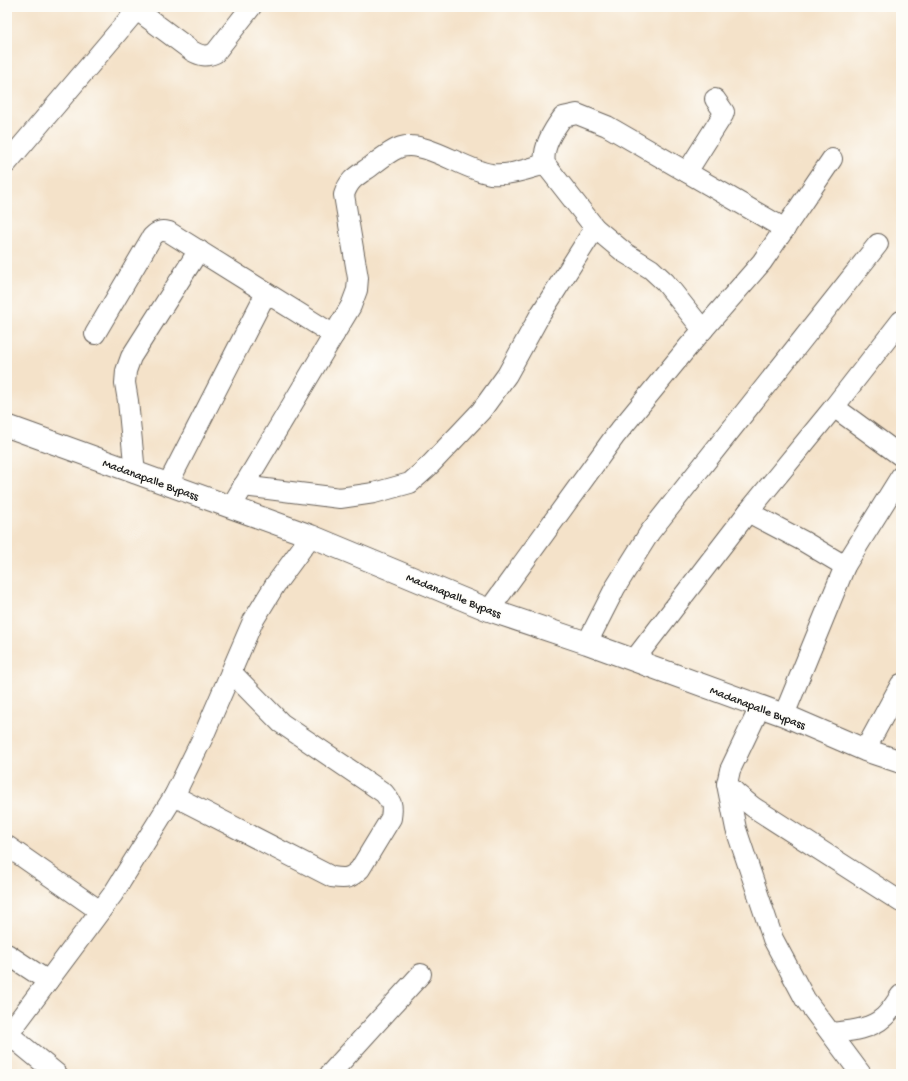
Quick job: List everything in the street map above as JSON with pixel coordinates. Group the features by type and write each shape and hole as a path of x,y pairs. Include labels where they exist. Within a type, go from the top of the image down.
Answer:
{"highway":[{"name":"Madanapalle Bypass","path":"7,426 311,536 490,610 587,643 784,715 865,750 901,762"}],"street":[{"path":"7,163 136,8 192,52 200,56 208,56 215,53 251,7"},
{"path":"687,172 723,115 723,108 715,99"},
{"path":"703,330 665,282 651,269 625,253 594,228 545,164 543,157 545,149 563,117 577,114 607,126 785,229"},
{"path":"231,508 351,306 357,290 358,278 344,195 351,180 379,160 401,147 415,147 430,150 476,170 491,174 507,174 545,164"},
{"path":"490,610 614,436 762,262 832,159"},
{"path":"243,486 340,498 374,493 410,483 430,466 481,411 507,375 540,315 594,228"},
{"path":"95,334 152,237 163,230 199,250 334,335"},
{"path":"587,643 615,588 650,532 878,244"},
{"path":"135,473 125,383 126,371 131,357 199,250"},
{"path":"168,484 266,293"},
{"path":"634,660 748,512 834,407 901,321"},
{"path":"834,407 901,456"},
{"path":"784,715 845,566 901,476"},
{"path":"748,512 803,541 845,566"},
{"path":"57,1074 7,1034 113,894 174,796 203,737 253,621 275,585 311,536"},
{"path":"174,796 332,877 344,879 352,876 360,870 391,818 393,808 384,793 281,723 231,672"},
{"path":"865,750 901,684"},
{"path":"760,707 730,770 727,784 736,829 773,939 805,999 861,1074"},
{"path":"727,784 753,807 901,902"},
{"path":"7,846 100,911"},
{"path":"7,954 48,981"},
{"path":"330,1074 421,974"},
{"path":"831,1033 866,1028 875,1024 885,1017 901,995"}]}
